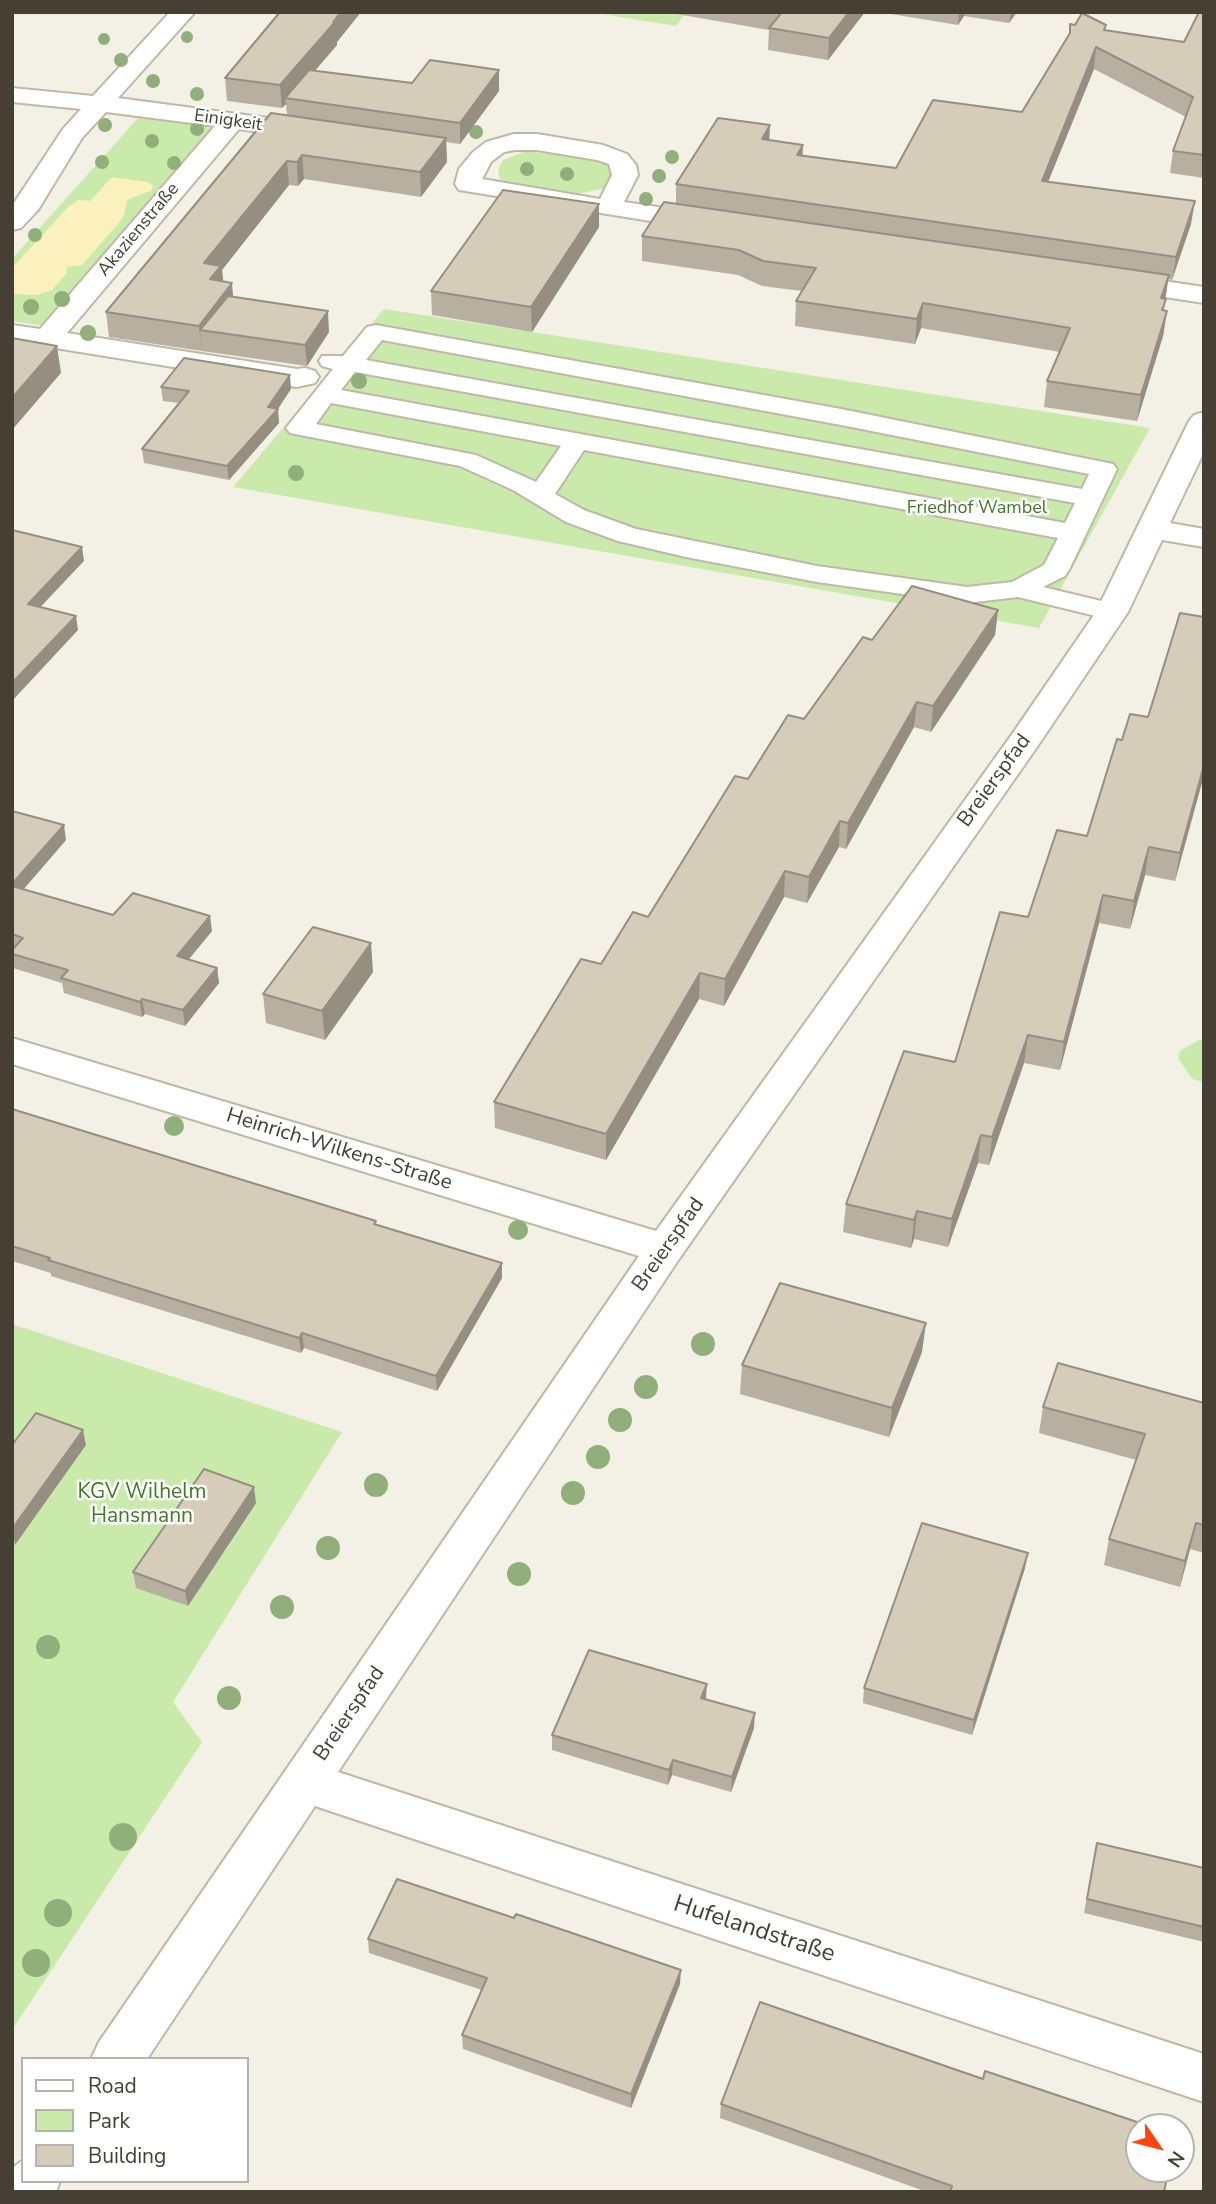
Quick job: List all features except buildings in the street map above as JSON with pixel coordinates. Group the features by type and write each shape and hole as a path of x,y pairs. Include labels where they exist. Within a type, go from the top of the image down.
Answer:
{"street":[{"path":"12,222 29,204 72,134 183,12"},
{"name":"Einigkeit","path":"12,95 143,108 342,136"},
{"name":"Akazienstraße","path":"47,338 232,122"},
{"path":"608,208 625,175 624,165 609,155 535,142 514,142 469,155 471,169 468,184 608,208 728,225"},
{"path":"1094,279 1204,295"},
{"path":"12,333 297,378 316,386"},
{"name":"Breierspfad","path":"118,2057 665,1249 1025,740 1112,612 1204,421"},
{"path":"1152,529 1204,538"},
{"name":"Heinrich-Wilkens-Straße","path":"12,1051 665,1249"},
{"name":"Hufelandstraße","path":"304,1782 1204,2078"}],"lane":[{"path":"1018,589 1055,570 1104,469 871,423 376,332 316,386 299,428 467,460 522,484 563,510 591,523 686,550 817,574 967,595 1018,589 1112,612"},
{"path":"339,363 1090,498"},
{"path":"316,386 577,441 1074,533"},
{"path":"852,457 871,423"},
{"path":"540,496 577,441"}],"green space":[{"path":"589,12 686,12 676,26"},
{"path":"138,118 214,128 45,326 12,321 12,259"},
{"path":"526,151 606,161 613,169 611,179 602,189 576,194 513,185 500,179 498,170 503,160"},
{"name":"Friedhof Wambel","path":"384,309 1150,428 1039,628 233,487"},
{"path":"1204,1040 1204,1082 1192,1079 1178,1058 1180,1051"},
{"name":"KGV Wilhelm Hansmann","path":"12,1324 342,1432 173,1702 202,1742 12,2030"}],"sand":[{"path":"112,177 148,182 153,186 152,190 127,200 124,216 118,224 82,265 67,267 67,273 52,290 37,295 12,294 12,268 68,207 78,200 90,201"}]}
